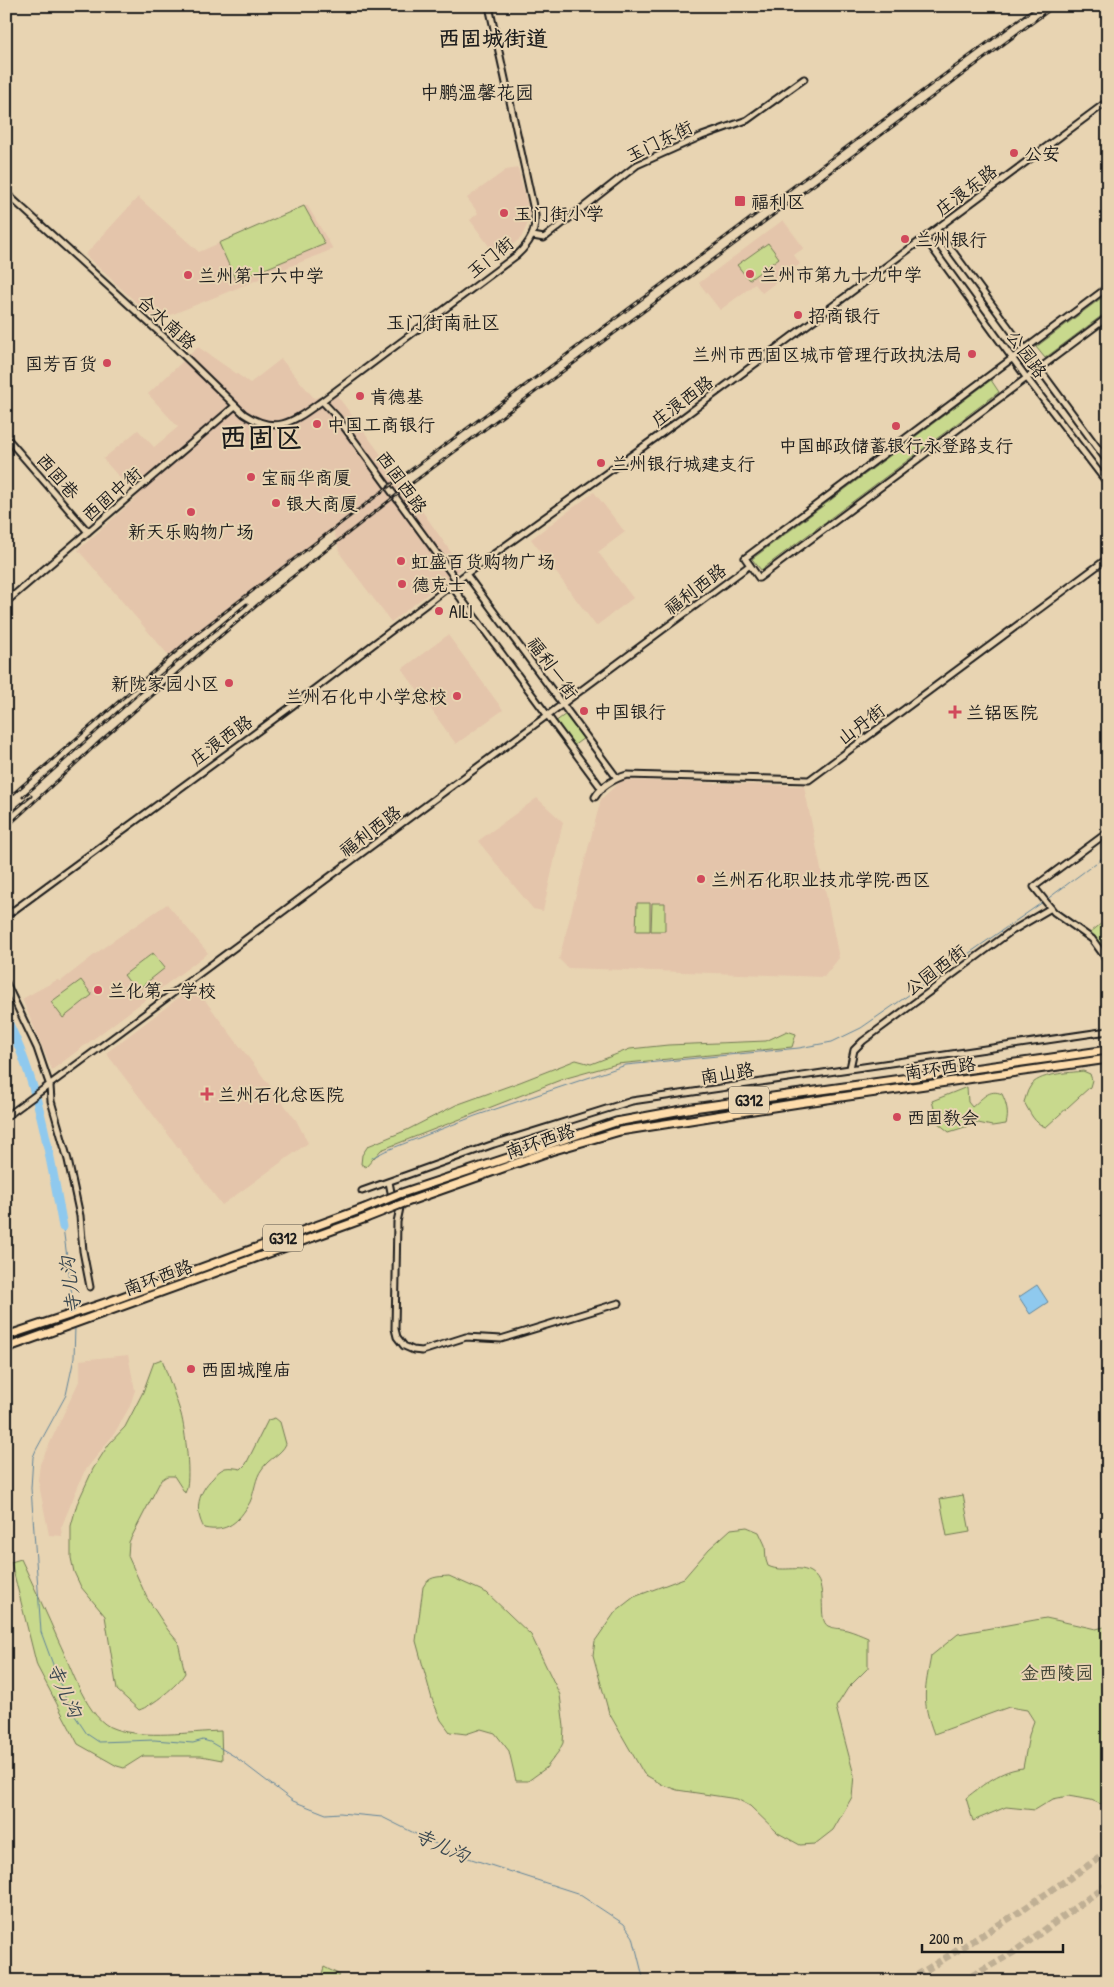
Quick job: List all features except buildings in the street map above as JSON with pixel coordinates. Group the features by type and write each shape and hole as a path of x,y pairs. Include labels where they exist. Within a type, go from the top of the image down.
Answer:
{"highway":[{"name":"南环西路","path":"6,1336 58,1320 183,1275 399,1194 616,1122 693,1108 1108,1050"},
{"name":"南环西路","path":"6,1348 551,1151 620,1131 799,1103 1108,1060"}],"street":[{"name":"玉门街","path":"322,401 518,255 533,236 536,215 488,6"},
{"name":"玉门东街","path":"533,236 544,238 640,164 702,136 747,120 804,78"},
{"name":"庄浪东路","path":"937,230 1108,101"},
{"name":"合水南路","path":"6,193 173,345 235,406 258,422 277,426 297,418 322,401"},
{"name":"庄浪西路","path":"6,916 292,706 451,585 654,439 937,230"},
{"name":"公园路","path":"937,230 1108,462"},
{"name":"公园路","path":"925,238 1026,377 1108,484"},
{"name":"福利西路","path":"6,1117 750,565 744,558 1108,287"},
{"path":"750,565 759,578 1108,317"},
{"name":"西固西路","path":"322,401 337,417 458,580"},
{"name":"西固中街","path":"6,602 235,406"},
{"name":"西固巷","path":"6,437 88,532"},
{"name":"山丹街","path":"595,797 602,789 618,778 627,775 809,780 1108,558"},
{"name":"福利一街","path":"466,574 618,778"},
{"name":"福利一街","path":"451,585 602,789"},
{"path":"1108,832 1034,887 1045,903 1092,940 1108,961"},
{"name":"公园西街","path":"850,1068 854,1050 863,1041 1010,932 1051,908"},
{"path":"6,983 37,1048 48,1087 68,1160 80,1216 83,1251 90,1287"},
{"name":"南山路","path":"362,1191 494,1144 632,1101 1108,1031"},
{"path":"386,1183 400,1208 397,1222 395,1329 399,1340 407,1348 422,1351 466,1337 500,1339 619,1303"}],"shaded area":[{"name":"玉门街小学","path":"518,168 529,212 529,221 521,238 497,257 470,220 478,213 467,198 506,170"},
{"name":"兰州第十六中学","path":"138,197 199,252 307,205 333,249 156,321 85,255"},
{"name":"兰州市第九十九中学","path":"783,220 804,248 794,255 800,264 762,293 755,284 720,310 699,283"},
{"path":"198,347 250,383 281,359 314,398 336,394 411,495 462,568 391,622 341,555 333,529 170,657 78,550 137,497 103,459 138,430 154,447 178,427 148,394"},
{"path":"594,492 625,532 598,552 633,598 596,626 531,539"},
{"name":"兰州石化中小学总校","path":"448,635 503,710 456,744 402,669"},
{"name":"兰州石化职业技术学院·西区","path":"622,780 804,786 839,958 824,977 568,968 559,959 601,799"},
{"path":"537,798 563,822 543,911 533,909 478,841"},
{"name":"兰化第一学校","path":"167,904 208,953 52,1070 22,999 57,980 61,981 107,945"},
{"name":"兰州石化总医院","path":"194,986 296,1120 308,1143 222,1205 106,1053"},
{"path":"128,1355 135,1390 130,1406 114,1434 84,1472 61,1528 62,1536 49,1535 38,1480 40,1464 80,1379 80,1360"}],"green space":[{"path":"304,206 325,244 236,281 219,243"},
{"path":"768,243 779,258 749,280 737,265"},
{"path":"1108,293 1108,311 1045,358 1036,347"},
{"path":"991,380 999,392 761,570 752,559"},
{"path":"566,714 584,738 573,746 555,722"},
{"path":"637,903 650,903 650,931 636,931"},
{"path":"652,903 665,903 665,931 651,931"},
{"path":"1108,918 1108,956 1091,932"},
{"path":"153,953 165,968 136,991 124,975"},
{"path":"81,980 92,995 63,1018 51,1002"},
{"path":"787,1031 796,1034 792,1047 617,1064 563,1079 381,1150 366,1167 361,1164 362,1155 368,1146 407,1130 456,1105 576,1060 591,1064 630,1049 668,1045 766,1041"},
{"path":"1083,1071 1090,1074 1092,1080 1090,1087 1046,1127 1038,1123 1024,1102 1028,1090 1034,1082 1054,1074"},
{"path":"967,1087 968,1102 972,1107 989,1093 1002,1094 1007,1109 1006,1124 992,1126 978,1123 949,1132 938,1123 932,1101"},
{"path":"162,1359 183,1421 187,1455 187,1487 185,1493 174,1476 167,1476 161,1480 129,1542 128,1556 147,1598 178,1642 185,1673 164,1694 139,1710 117,1690 105,1616 81,1587 74,1572 71,1558 71,1526 77,1504 93,1469 109,1444 125,1427 143,1392 154,1362"},
{"path":"275,1418 280,1422 286,1444 265,1465 260,1473 256,1480 252,1498 246,1509 237,1520 226,1527 219,1529 204,1528 198,1508 204,1489 221,1470 225,1468 241,1469 246,1464 268,1420"},
{"path":"963,1495 970,1532 947,1536 940,1499"},
{"path":"747,1527 759,1532 765,1545 768,1566 780,1569 804,1570 815,1576 821,1588 823,1617 828,1626 847,1630 868,1638 868,1668 848,1688 836,1707 854,1775 852,1797 833,1830 815,1844 800,1845 778,1833 750,1806 737,1799 677,1790 663,1785 644,1774 609,1713 593,1655 595,1641 616,1611 634,1597 684,1578 709,1549 731,1529"},
{"path":"21,1559 81,1692 96,1715 105,1724 115,1729 140,1734 221,1731 222,1760 201,1756 143,1756 124,1768 78,1744 37,1666 11,1562"},
{"path":"449,1576 487,1593 531,1635 560,1695 564,1727 563,1743 546,1768 528,1781 516,1781 509,1751 495,1733 481,1729 466,1734 450,1732 441,1720 432,1699 416,1641 423,1587 431,1579"},
{"name":"金西陵园","path":"1046,1618 1096,1629 1108,1626 1108,1807 1091,1800 1068,1796 1053,1799 1035,1810 1006,1807 973,1821 966,1798 1000,1775 1023,1768 1029,1735 1034,1721 1027,1710 1009,1707 934,1734 927,1712 925,1695 931,1656 958,1634"},
{"path":"324,1967 338,1974 339,1981 320,1981"}],"water":[{"path":"1037,1285 1048,1302 1030,1314 1019,1297"}],"waterway":[{"path":"1046,900 1108,854"},
{"path":"372,1158 385,1151 475,1116 626,1065 799,1048 832,1042 861,1028 1043,902"},
{"name":"寺儿沟","path":"6,1018 27,1068 35,1094 48,1147 63,1227"},
{"name":"寺儿沟","path":"63,1227 74,1311"},
{"name":"寺儿沟","path":"75,1327 74,1358 66,1395 33,1457 31,1488 41,1632 65,1697 87,1734 99,1742 154,1740 193,1743 203,1740 210,1742 234,1756 293,1801 326,1814 340,1813 382,1817 456,1854 577,1893 624,1924 633,1937 644,1981"}],"tunnel":[{"path":"908,1981 1021,1911 1108,1852"},
{"path":"963,1981 1014,1952 1108,1884"}],"railway":[{"path":"6,800 196,634 396,481 1037,6"},
{"path":"6,828 96,745 203,651 267,597 403,490 1055,6"},
{"path":"23,797 138,694 247,604"},
{"path":"6,817 31,796"}],"place":[{"name":"公安","path":"1014,153"},
{"name":"福利区","path":"740,201"},
{"name":"玉门街小学","path":"504,213"},
{"name":"兰州银行","path":"905,239"},
{"name":"兰州市第九十九中学","path":"750,274"},
{"name":"兰州第十六中学","path":"188,275"},
{"name":"招商银行","path":"798,315"},
{"name":"兰州市西固区城市管理行政执法局","path":"972,354"},
{"name":"国芳百货","path":"107,363"},
{"name":"肯德基","path":"360,396"},
{"name":"中国工商银行","path":"317,424"},
{"name":"中国邮政储蓄银行永登路支行","path":"896,426"},
{"name":"兰州银行城建支行","path":"601,463"},
{"name":"宝丽华商厦","path":"251,477"},
{"name":"银大商厦","path":"276,503"},
{"name":"新天乐购物广场","path":"191,512"},
{"name":"虹盛百货购物广场","path":"401,561"},
{"name":"德克士","path":"402,584"},
{"name":"AILI","path":"439,611"},
{"name":"新陇家园小区","path":"229,683"},
{"name":"兰州石化中小学总校","path":"457,696"},
{"name":"中国银行","path":"584,711"},
{"name":"兰铝医院","path":"955,712"},
{"name":"兰州石化职业技术学院·西区","path":"701,879"},
{"name":"兰化第一学校","path":"98,990"},
{"name":"兰州石化总医院","path":"207,1094"},
{"name":"西固教会","path":"897,1117"},
{"name":"西固城隍庙","path":"191,1369"}],"district":[{"name":"西固城街道","path":"493,38"},
{"name":"中鹏温馨花园","path":"477,92"},
{"name":"玉门街南社区","path":"443,322"},
{"name":"西固区","path":"261,437"}]}
